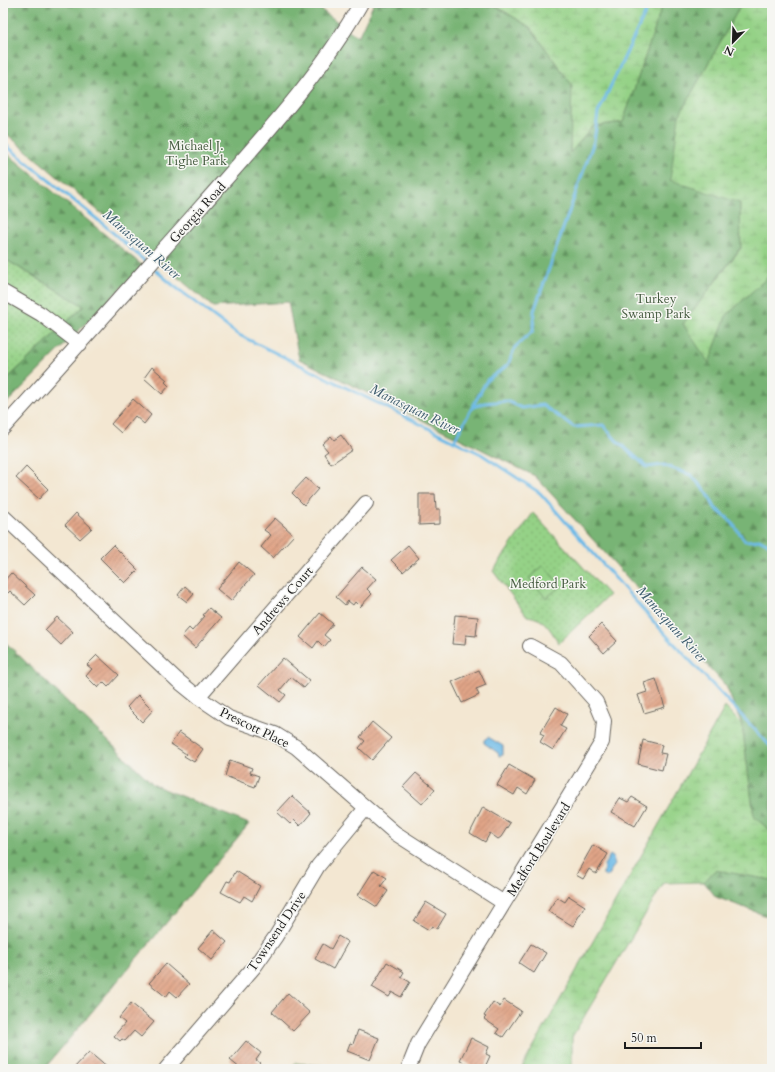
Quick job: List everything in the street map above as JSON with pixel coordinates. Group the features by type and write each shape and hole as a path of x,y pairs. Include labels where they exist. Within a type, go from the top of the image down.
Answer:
{"street":[{"name":"Georgia Road","path":"3,428 143,273 308,83 330,54 361,3"},
{"path":"3,292 41,314 80,344"},
{"name":"Andrews Court","path":"198,697 366,503"},
{"name":"Prescott Place","path":"3,516 177,680 198,697 230,718 283,738 296,747 405,841 504,904"},
{"name":"Medford Boulevard","path":"408,1069 418,1044 598,751 602,742 605,728 601,711 596,702 561,663 530,646"},
{"name":"Townsend Drive","path":"166,1069 255,966 276,936 318,866 366,808"}],"green space":[{"path":"3,3 312,3 358,37 374,3 490,3 530,27 572,85 570,152 593,126 623,122 663,3 742,3 679,116 740,203 741,247 683,324 709,362 726,316 772,273 772,832 754,817 742,725 726,686 535,476 299,359 288,302 213,307 3,131"},
{"path":"491,3 663,3 623,122 593,126 570,153 572,85 530,27"},
{"path":"742,3 772,3 772,273 726,316 709,363 683,324 741,248 740,203 670,180 679,116"},
{"path":"3,150 143,266 3,407 3,383 84,306 3,258"},
{"path":"3,258 84,306 3,383"},
{"name":"Medford Park","path":"533,513 609,595 559,643 543,622 527,616 493,571"},
{"path":"543,565 561,586 546,598 529,578"},
{"path":"3,640 154,785 249,824 44,1069 3,1069"},
{"path":"725,707 742,725 754,817 772,832 772,880 715,870 704,882 664,883 572,1037 572,1069 521,1069"},
{"path":"715,870 772,880 772,918 716,897 704,882"},
{"path":"295,1063 363,1069 290,1069"}],"water":[{"path":"488,737 503,746 503,755 499,756 498,753 484,743 484,740"},
{"path":"610,855 613,857 615,865 610,874 606,877 603,875 604,865"}],"building":[{"path":"152,367 167,380 165,382 169,386 162,394 144,378"},
{"path":"133,399 151,415 144,424 135,416 121,433 111,424"},
{"path":"341,435 352,450 331,464 324,454 328,451 322,444 331,436 334,440"},
{"path":"26,467 48,489 39,499 16,478"},
{"path":"306,478 318,489 304,505 292,493"},
{"path":"419,494 435,494 436,509 440,509 440,524 419,525"},
{"path":"76,513 92,528 80,539 65,525"},
{"path":"275,518 294,535 273,558 261,547 271,535 264,530"},
{"path":"113,545 138,570 125,583 100,558"},
{"path":"408,545 419,558 403,572 391,560"},
{"path":"239,562 254,575 231,601 217,589"},
{"path":"362,567 376,579 367,589 372,594 360,607 355,602 353,605 348,601 345,605 336,597"},
{"path":"11,573 35,595 25,605 10,591 8,593 3,588 3,582"},
{"path":"185,586 194,594 187,602 178,595"},
{"path":"209,608 221,618 195,648 182,636 189,628 192,631 205,616 203,615"},
{"path":"320,613 333,624 324,635 330,640 324,647 318,641 313,648 300,637"},
{"path":"455,615 478,617 476,636 466,635 465,645 452,644"},
{"path":"57,617 73,632 61,645 45,630"},
{"path":"601,624 617,641 604,653 589,636"},
{"path":"97,655 119,675 108,687 103,682 98,688 86,676 92,669 87,665"},
{"path":"283,658 310,681 304,688 291,677 280,690 286,695 280,702 259,685"},
{"path":"479,670 486,685 476,689 479,695 462,703 452,682"},
{"path":"656,679 665,707 644,713 638,695 647,692 644,683"},
{"path":"138,695 153,710 142,722 127,707"},
{"path":"556,707 567,714 560,726 566,729 553,750 540,742 544,735 540,733"},
{"path":"372,722 391,738 372,760 359,748 365,741 360,737"},
{"path":"179,732 203,749 194,762 184,756 186,754 171,744"},
{"path":"643,740 662,745 660,753 666,754 662,770 638,764"},
{"path":"230,760 252,768 250,773 259,776 255,787 225,776"},
{"path":"509,765 535,780 527,794 518,788 514,795 497,785"},
{"path":"416,773 435,789 422,804 403,787"},
{"path":"292,796 311,813 300,826 294,820 290,824 277,812"},
{"path":"632,797 647,806 635,826 611,812 620,798 628,802"},
{"path":"483,807 510,823 498,839 490,833 485,842 470,833"},
{"path":"593,845 608,854 596,874 589,869 583,879 576,875"},
{"path":"374,870 387,878 381,886 388,891 377,907 358,895"},
{"path":"236,871 260,886 252,901 244,896 240,902 221,892 227,881 230,882"},
{"path":"569,896 585,906 573,926 548,911 557,897 565,902"},
{"path":"426,902 446,914 437,929 432,926 429,930 414,921"},
{"path":"213,930 227,942 212,960 198,948"},
{"path":"338,936 348,942 333,969 315,959 323,944 331,949"},
{"path":"531,944 546,953 534,973 519,963"},
{"path":"387,962 404,972 401,977 410,982 401,997 392,992 389,997 372,987"},
{"path":"166,964 189,984 177,997 170,991 166,997 149,983"},
{"path":"288,993 310,1013 293,1031 272,1012"},
{"path":"504,1000 521,1011 503,1037 496,1033 499,1029 484,1019 486,1017 484,1016 493,1002 500,1007"},
{"path":"131,1003 154,1022 141,1037 134,1031 125,1041 122,1039 120,1041 114,1036 125,1023 119,1018"},
{"path":"358,1030 379,1038 370,1060 347,1051 350,1043 353,1044"},
{"path":"471,1038 489,1047 486,1054 490,1056 484,1069 479,1069 460,1060"},
{"path":"246,1041 261,1053 256,1060 260,1063 255,1069 241,1069 230,1060"},
{"path":"89,1052 109,1069 73,1069"}],"waterway":[{"path":"454,441 487,380 508,365 515,347 533,331 534,311 594,141 598,113 650,3"},
{"name":"Manasquan River","path":"3,143 103,224 147,263"},
{"name":"Manasquan River","path":"153,268 237,334 481,454 540,493 654,622 772,748"},
{"path":"473,407 484,403 507,401 522,408 542,405 574,427 603,425 616,440 647,467 664,465 691,475 708,494 715,508 731,521 745,541 761,540 772,546"}],"park label":[{"name":"Michael J. Tighe Park","path":"196,152"},
{"name":"Turkey Swamp Park","path":"656,306"}]}
